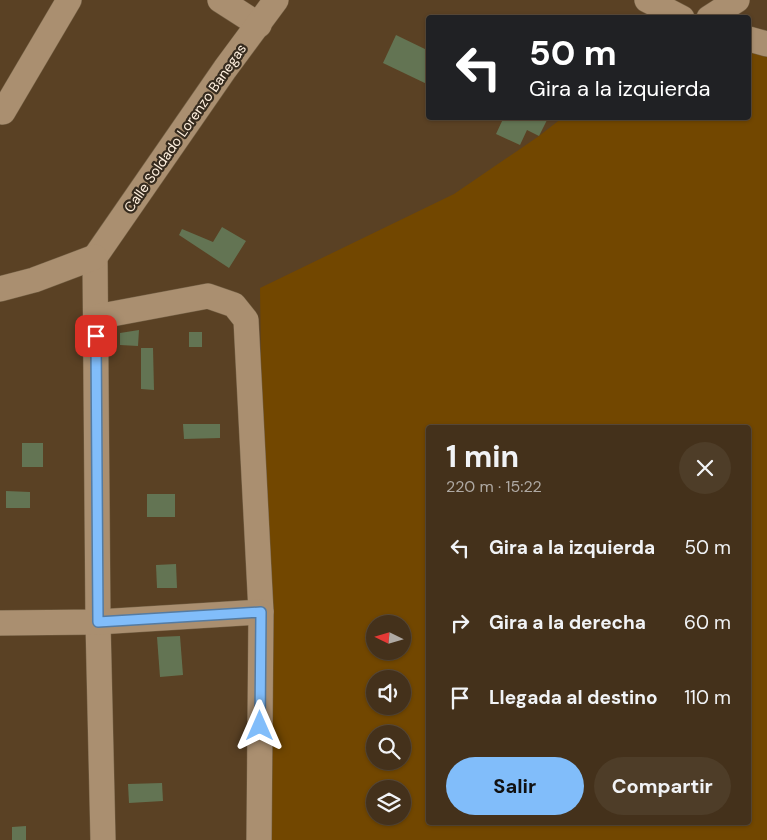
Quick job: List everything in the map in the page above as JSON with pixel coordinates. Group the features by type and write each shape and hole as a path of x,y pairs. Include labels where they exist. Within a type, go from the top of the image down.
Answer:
{"street":[{"path":"3,112 69,0"},
{"path":"220,0 258,25"},
{"name":"Calle Soldado Lorenzo Banegas","path":"95,257 276,0"},
{"path":"647,0 676,15"},
{"path":"714,15 737,0"},
{"path":"751,40 767,44"},
{"path":"0,289 34,280 95,257 98,622 103,840"},
{"path":"96,317 208,296 234,304 246,320 261,612 259,840"},
{"path":"0,623 98,622 261,612"}],"shaded area":[{"path":"751,40 767,44 767,840 268,840 260,288 454,194 559,120 751,120"}],"building":[{"path":"396,35 426,50 426,84 383,63"},
{"path":"503,120 547,120 539,136 527,130 520,145 496,134"},
{"path":"222,227 246,241 229,268 179,235 182,229 213,242"},
{"path":"139,330 138,346 120,345 120,333"},
{"path":"189,332 202,332 202,347 189,347"},
{"path":"141,348 153,348 154,390 141,389"},
{"path":"183,424 220,424 220,438 184,439"},
{"path":"22,443 43,443 43,467 22,467"},
{"path":"6,491 30,492 30,508 6,508"},
{"path":"147,494 175,494 175,517 147,517"},
{"path":"176,564 177,588 157,588 156,565"},
{"path":"180,636 183,675 160,677 157,637"},
{"path":"162,783 163,801 129,803 128,784"},
{"path":"26,826 26,840 12,840 12,827"}],"route":[{"path":"96,336 98,622 261,612 260,726"}]}
